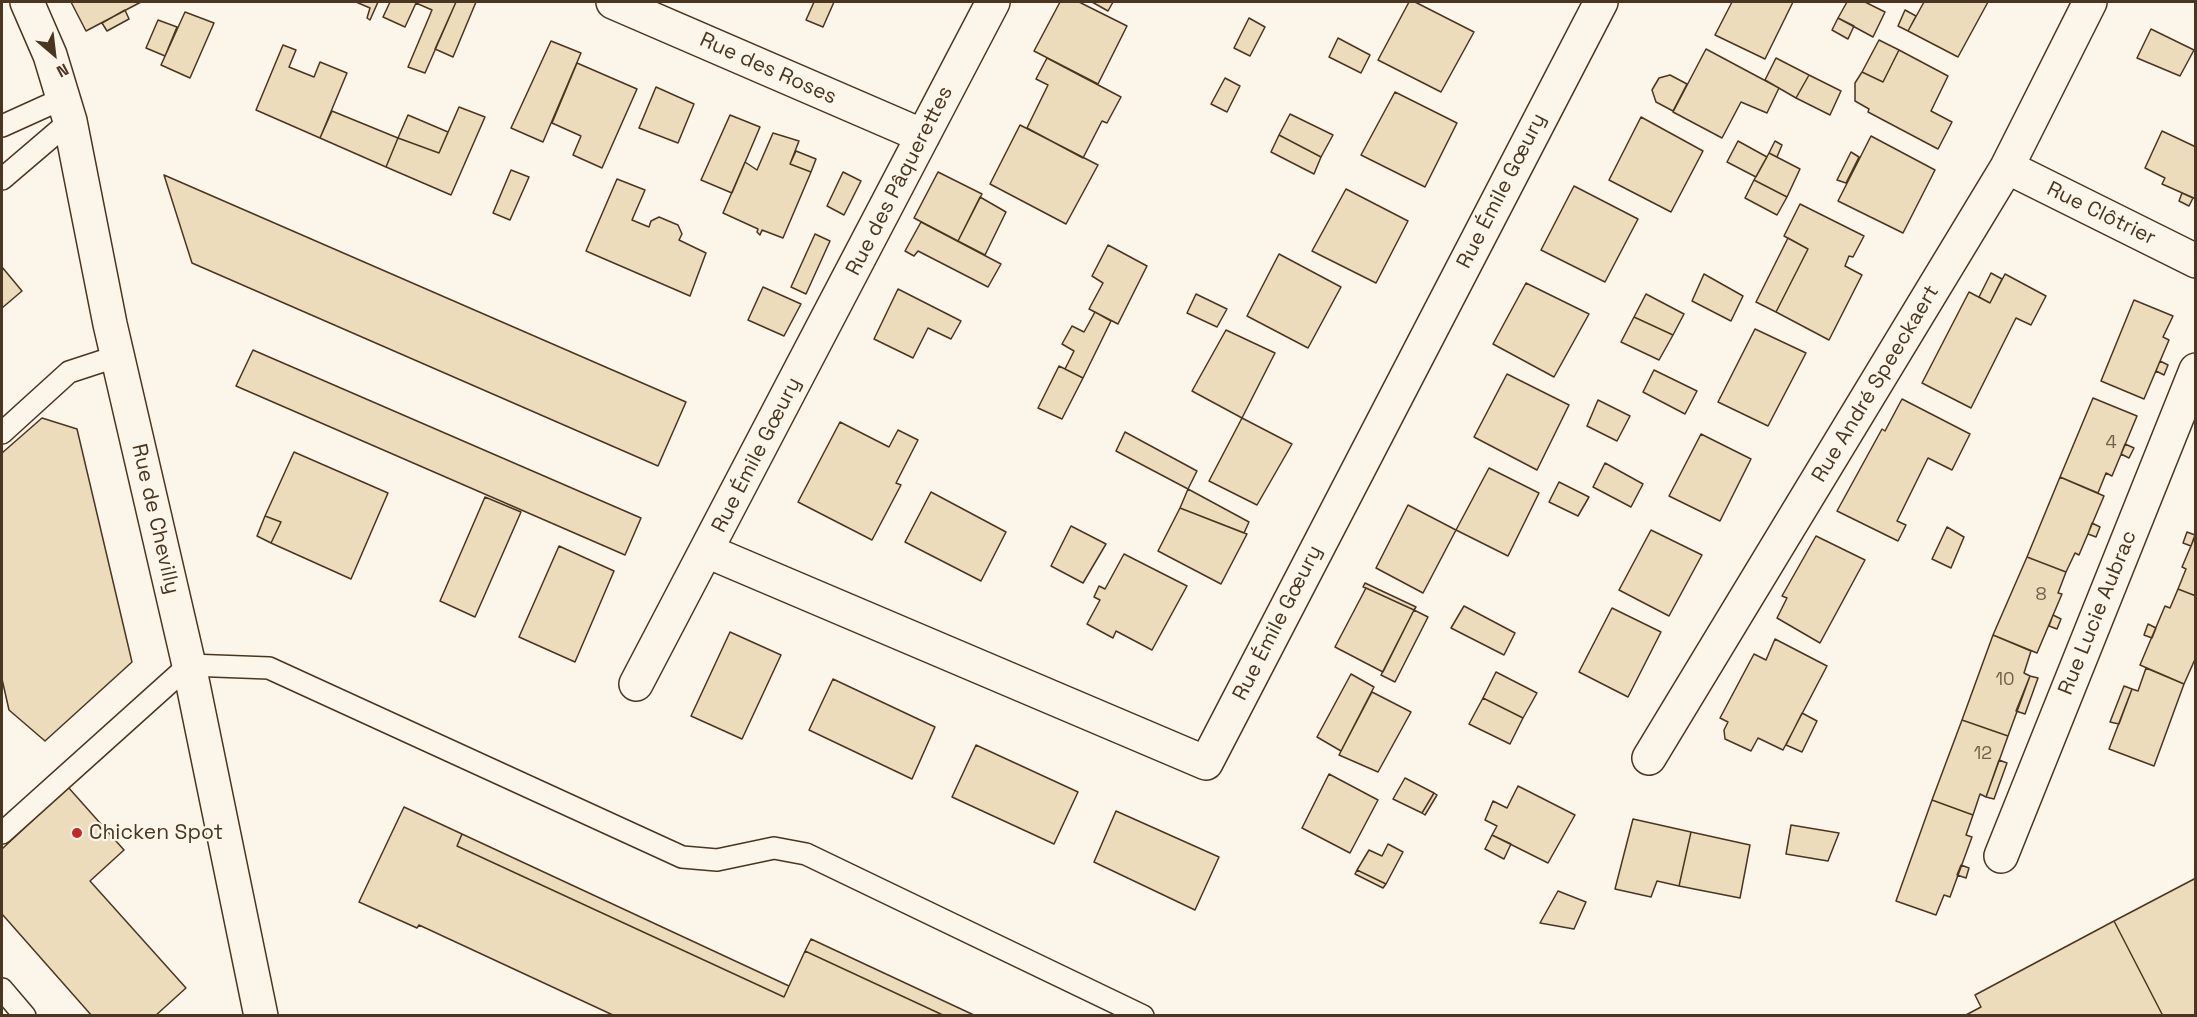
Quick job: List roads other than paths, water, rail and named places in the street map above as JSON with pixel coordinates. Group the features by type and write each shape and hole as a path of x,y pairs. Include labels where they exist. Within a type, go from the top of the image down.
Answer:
{"street":[{"name":"Rue des Roses","path":"613,2 923,136"},
{"name":"Rue des Pâquerettes","path":"807,360 993,2"},
{"name":"Rue Émile Gœury","path":"707,551 1206,763 1601,2"},
{"name":"Rue André Speeckaert","path":"1649,758 2007,167 2090,2"},
{"name":"Rue de Chevilly","path":"33,14 67,109 118,357 189,665 261,1016"},
{"name":"Rue Clôtrier","path":"2007,167 2196,261"},
{"name":"Rue Émile Gœury","path":"636,684 807,360"},
{"name":"Rue Lucie Aubrac","path":"2001,856 2196,370"}],"lane":[{"path":"2,126 67,109"},
{"path":"2,179 67,109"},
{"path":"2,433 69,372 118,357"},
{"path":"2,834 189,665 269,668 682,857 717,860 774,848 806,854 1143,1016"},
{"path":"2,989 25,1016"}],"place":[{"name":"Chicken Spot","path":"77,833"}]}
